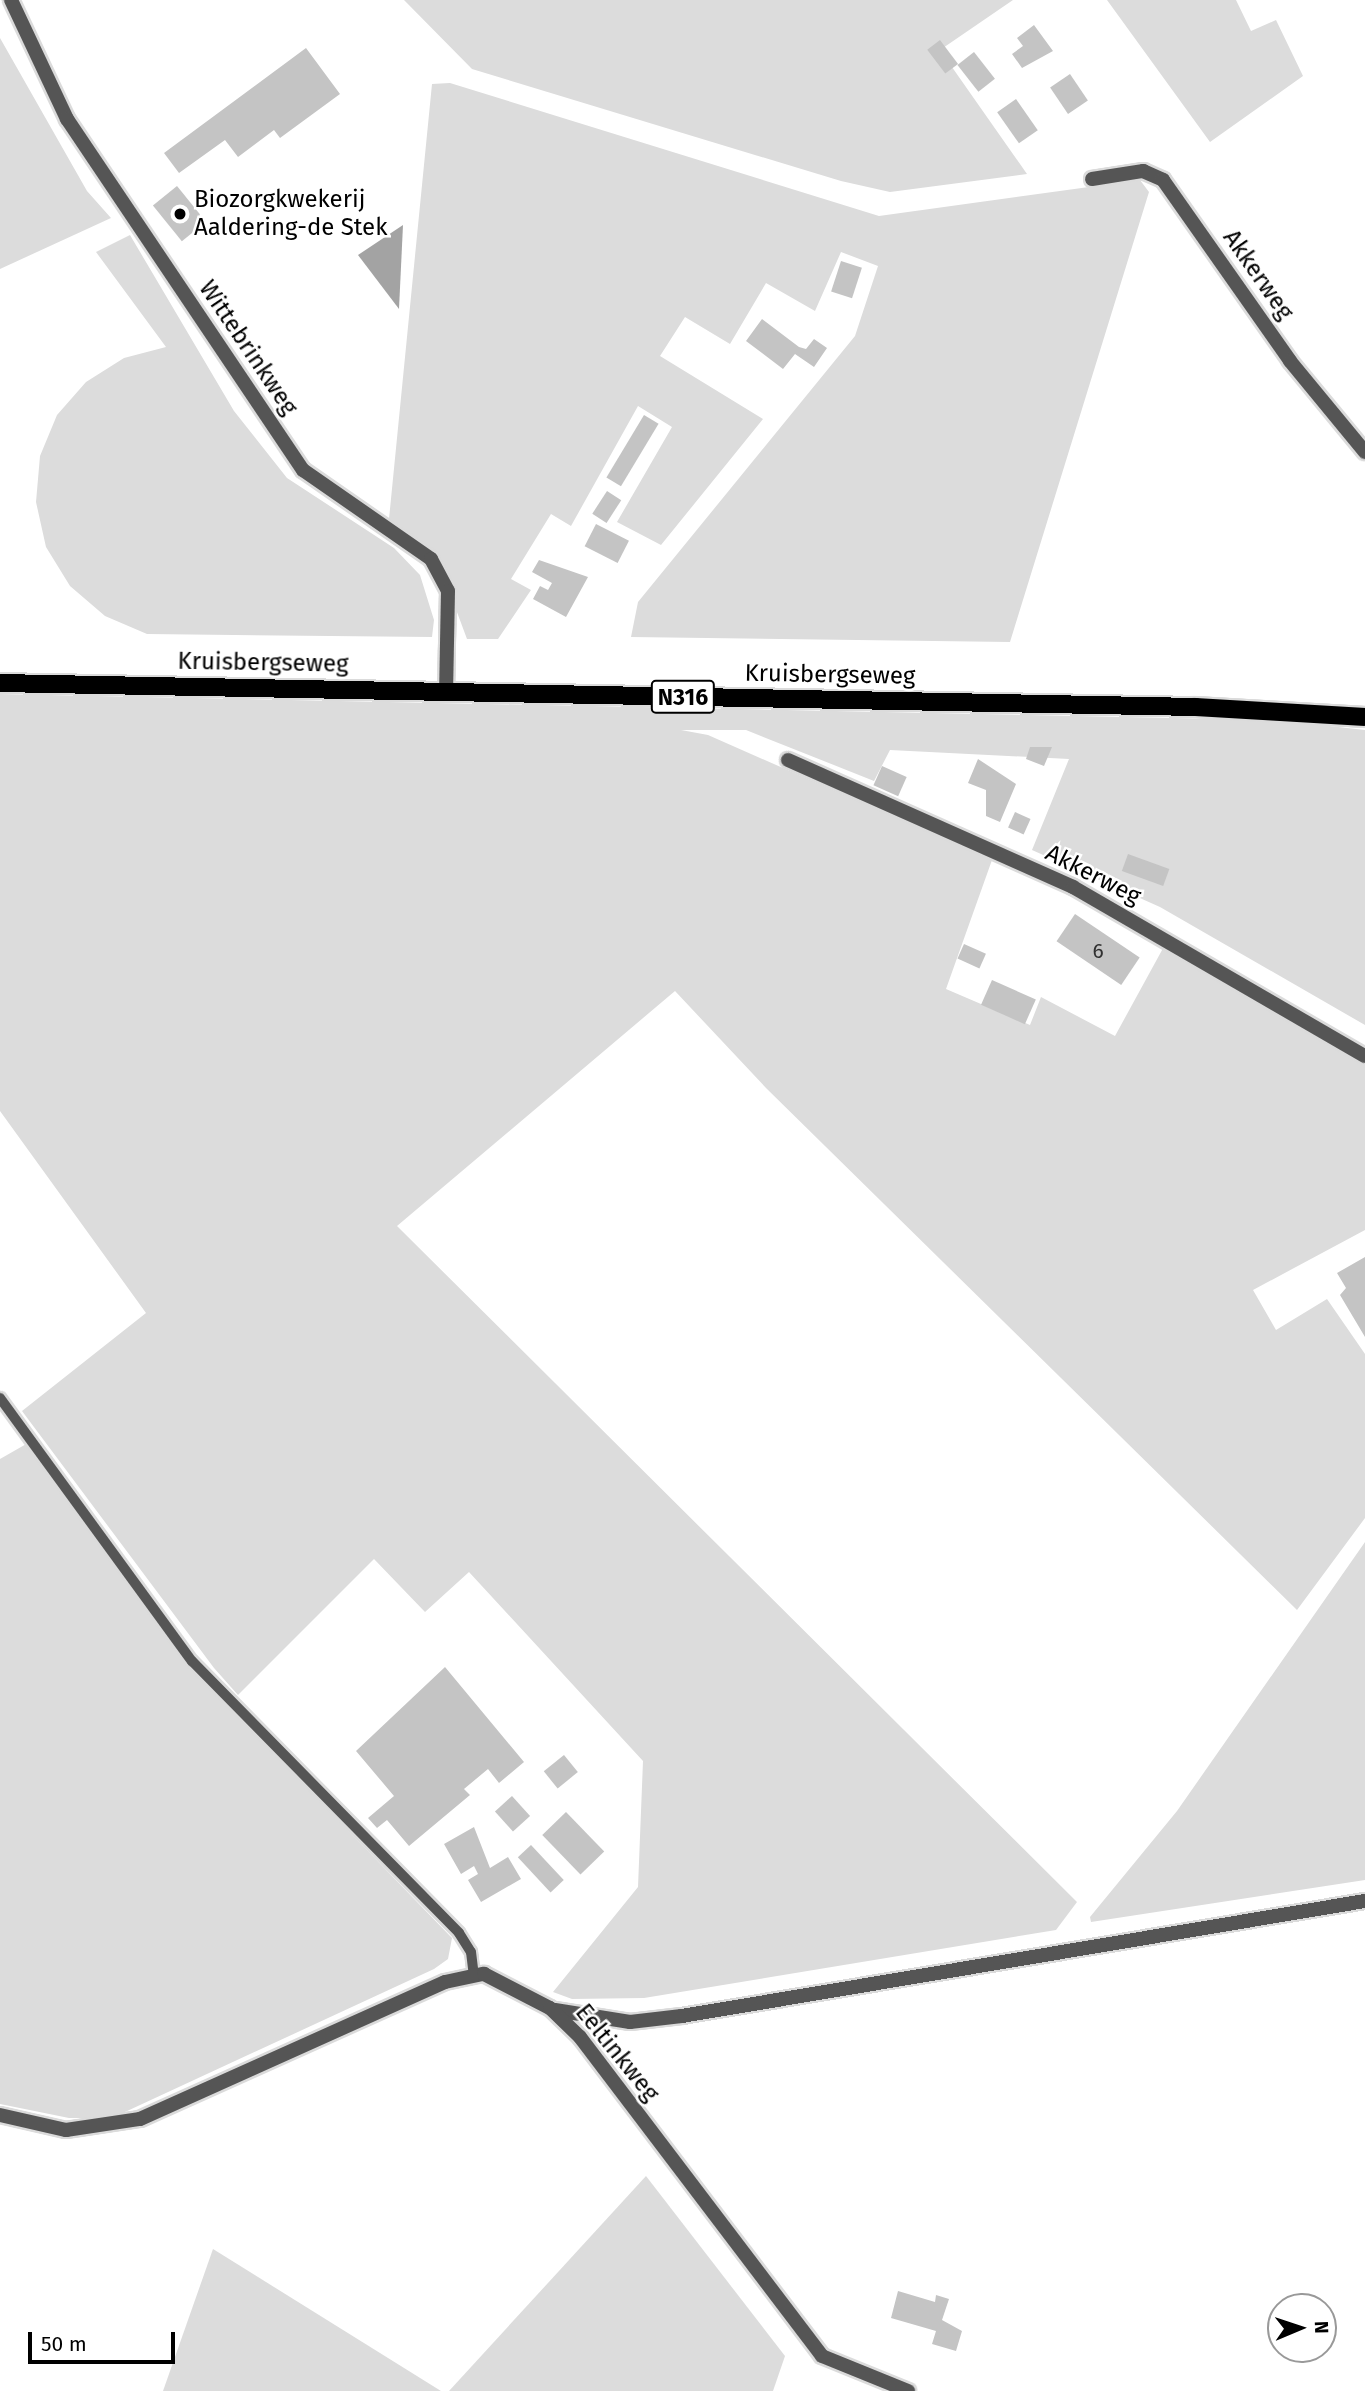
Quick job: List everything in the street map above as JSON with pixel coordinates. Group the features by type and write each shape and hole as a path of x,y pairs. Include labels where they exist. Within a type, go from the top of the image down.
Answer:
{"main road":[{"name":"Kruisbergseweg","path":"0,683 1196,707 1365,717"}],"street":[{"name":"Wittebrinkweg","path":"10,0 66,119 303,470 431,559 448,591 446,691"},
{"name":"Akkerweg","path":"1091,179 1143,171 1163,180 1290,360 1365,452"},
{"name":"Akkerweg","path":"788,760 1073,887 1365,1056"},
{"path":"550,2008 631,2022 682,2016 1365,1901"},
{"name":"Eeltinkweg","path":"0,2115 66,2130 140,2119 445,1982 474,1976 507,1982 550,2008 580,2037 799,2333 822,2356 908,2391"}],"lane":[{"path":"0,1398 192,1661 459,1933 471,1952 474,1976"}],"shaded area":[{"path":"404,0 1013,0 940,50 1027,174 890,192 841,181 472,69"},
{"path":"1107,0 1236,0 1251,31 1276,20 1303,76 1210,142"},
{"path":"0,38 87,191 111,218 0,269"},
{"path":"450,83 879,216 1140,180 1149,192 1010,642 631,637 638,602 855,336 878,266 841,252 815,311 766,283 730,344 685,317 660,356 763,419 661,545 617,522 672,427 638,406 571,526 551,514 511,579 531,590 498,639 467,639 445,580 424,547 389,519 432,84"},
{"path":"403,225 399,309 358,255"},
{"path":"130,235 234,411 287,478 394,548 420,575 434,620 432,637 147,634 105,616 70,586 46,547 36,502 40,456 57,415 86,382 124,358 166,347 96,252"},
{"path":"0,694 1276,720 1365,730 1365,1025 1160,907 1032,850 1069,759 890,750 874,781 746,730 681,730 708,735 992,860 946,989 1030,1025 1041,997 1115,1036 1167,941 1365,1062 1365,1230 1253,1290 1276,1330 1327,1299 1365,1354 1365,1518 1297,1610 766,1088 675,991 397,1226 1077,1902 1056,1930 644,1998 572,1999 553,1992 638,1887 643,1761 469,1572 425,1612 374,1559 238,1695 214,1668 22,1411 146,1313 0,1111"},
{"path":"28,1443 218,1696 452,1938 448,1959 434,1969 112,2118 69,2118 0,2104 0,1459"},
{"path":"1365,1542 1365,1880 1091,1922 1090,1917 1177,1811"},
{"path":"646,2176 785,2356 773,2391 449,2391"},
{"path":"213,2249 441,2391 163,2391"}],"building":[{"path":"1034,25 1053,51 1022,68 1012,54 1023,46 1017,38"},
{"path":"940,40 958,64 945,74 927,50"},
{"path":"306,48 340,94 280,138 274,130 238,157 225,140 179,173 164,153"},
{"path":"974,52 995,79 978,92 957,65"},
{"path":"1070,74 1088,101 1068,114 1050,87"},
{"path":"1016,99 1038,130 1019,143 997,112"},
{"name":"Biozorgkwekerij Aaldering-de Stek","path":"177,186 206,222 182,241 153,206"},
{"path":"841,261 862,268 852,298 831,291"},
{"path":"762,319 799,347 806,349 814,339 827,348 814,367 795,354 783,369 746,341"},
{"path":"644,415 659,424 621,486 606,478"},
{"path":"607,491 621,500 607,523 592,514"},
{"path":"596,524 629,541 618,563 585,546"},
{"path":"539,560 588,577 566,617 533,599 540,586 548,590 552,583 532,572"},
{"path":"1030,747 1052,747 1044,766 1026,759"},
{"path":"978,759 1016,784 1000,822 986,816 986,790 968,783"},
{"path":"882,766 907,777 898,796 873,785"},
{"path":"1015,812 1031,819 1024,834 1008,828"},
{"path":"1128,854 1169,869 1163,886 1122,871"},
{"path":"1075,914 1140,958 1121,985 1057,941"},
{"path":"964,944 986,954 979,968 957,959"},
{"path":"992,980 1036,1000 1025,1024 981,1005"},
{"path":"1365,1257 1365,1337 1340,1295 1346,1288 1337,1273"},
{"path":"445,1667 524,1762 499,1783 488,1769 464,1789 470,1795 409,1846 387,1820 377,1828 368,1818 394,1796 356,1751"},
{"path":"564,1755 578,1772 558,1788 544,1771"},
{"path":"512,1796 530,1816 513,1831 495,1811"},
{"path":"566,1812 604,1852 580,1874 542,1835"},
{"path":"474,1827 490,1868 508,1857 521,1879 481,1902 468,1880 478,1874 474,1866 461,1874 444,1844"},
{"path":"531,1845 564,1880 551,1892 518,1857"},
{"path":"898,2291 935,2302 936,2295 949,2299 942,2320 962,2331 956,2351 932,2344 936,2331 891,2318"}],"place":[{"name":"Biozorgkwekerij Aaldering-de Stek","path":"180,214"}]}
